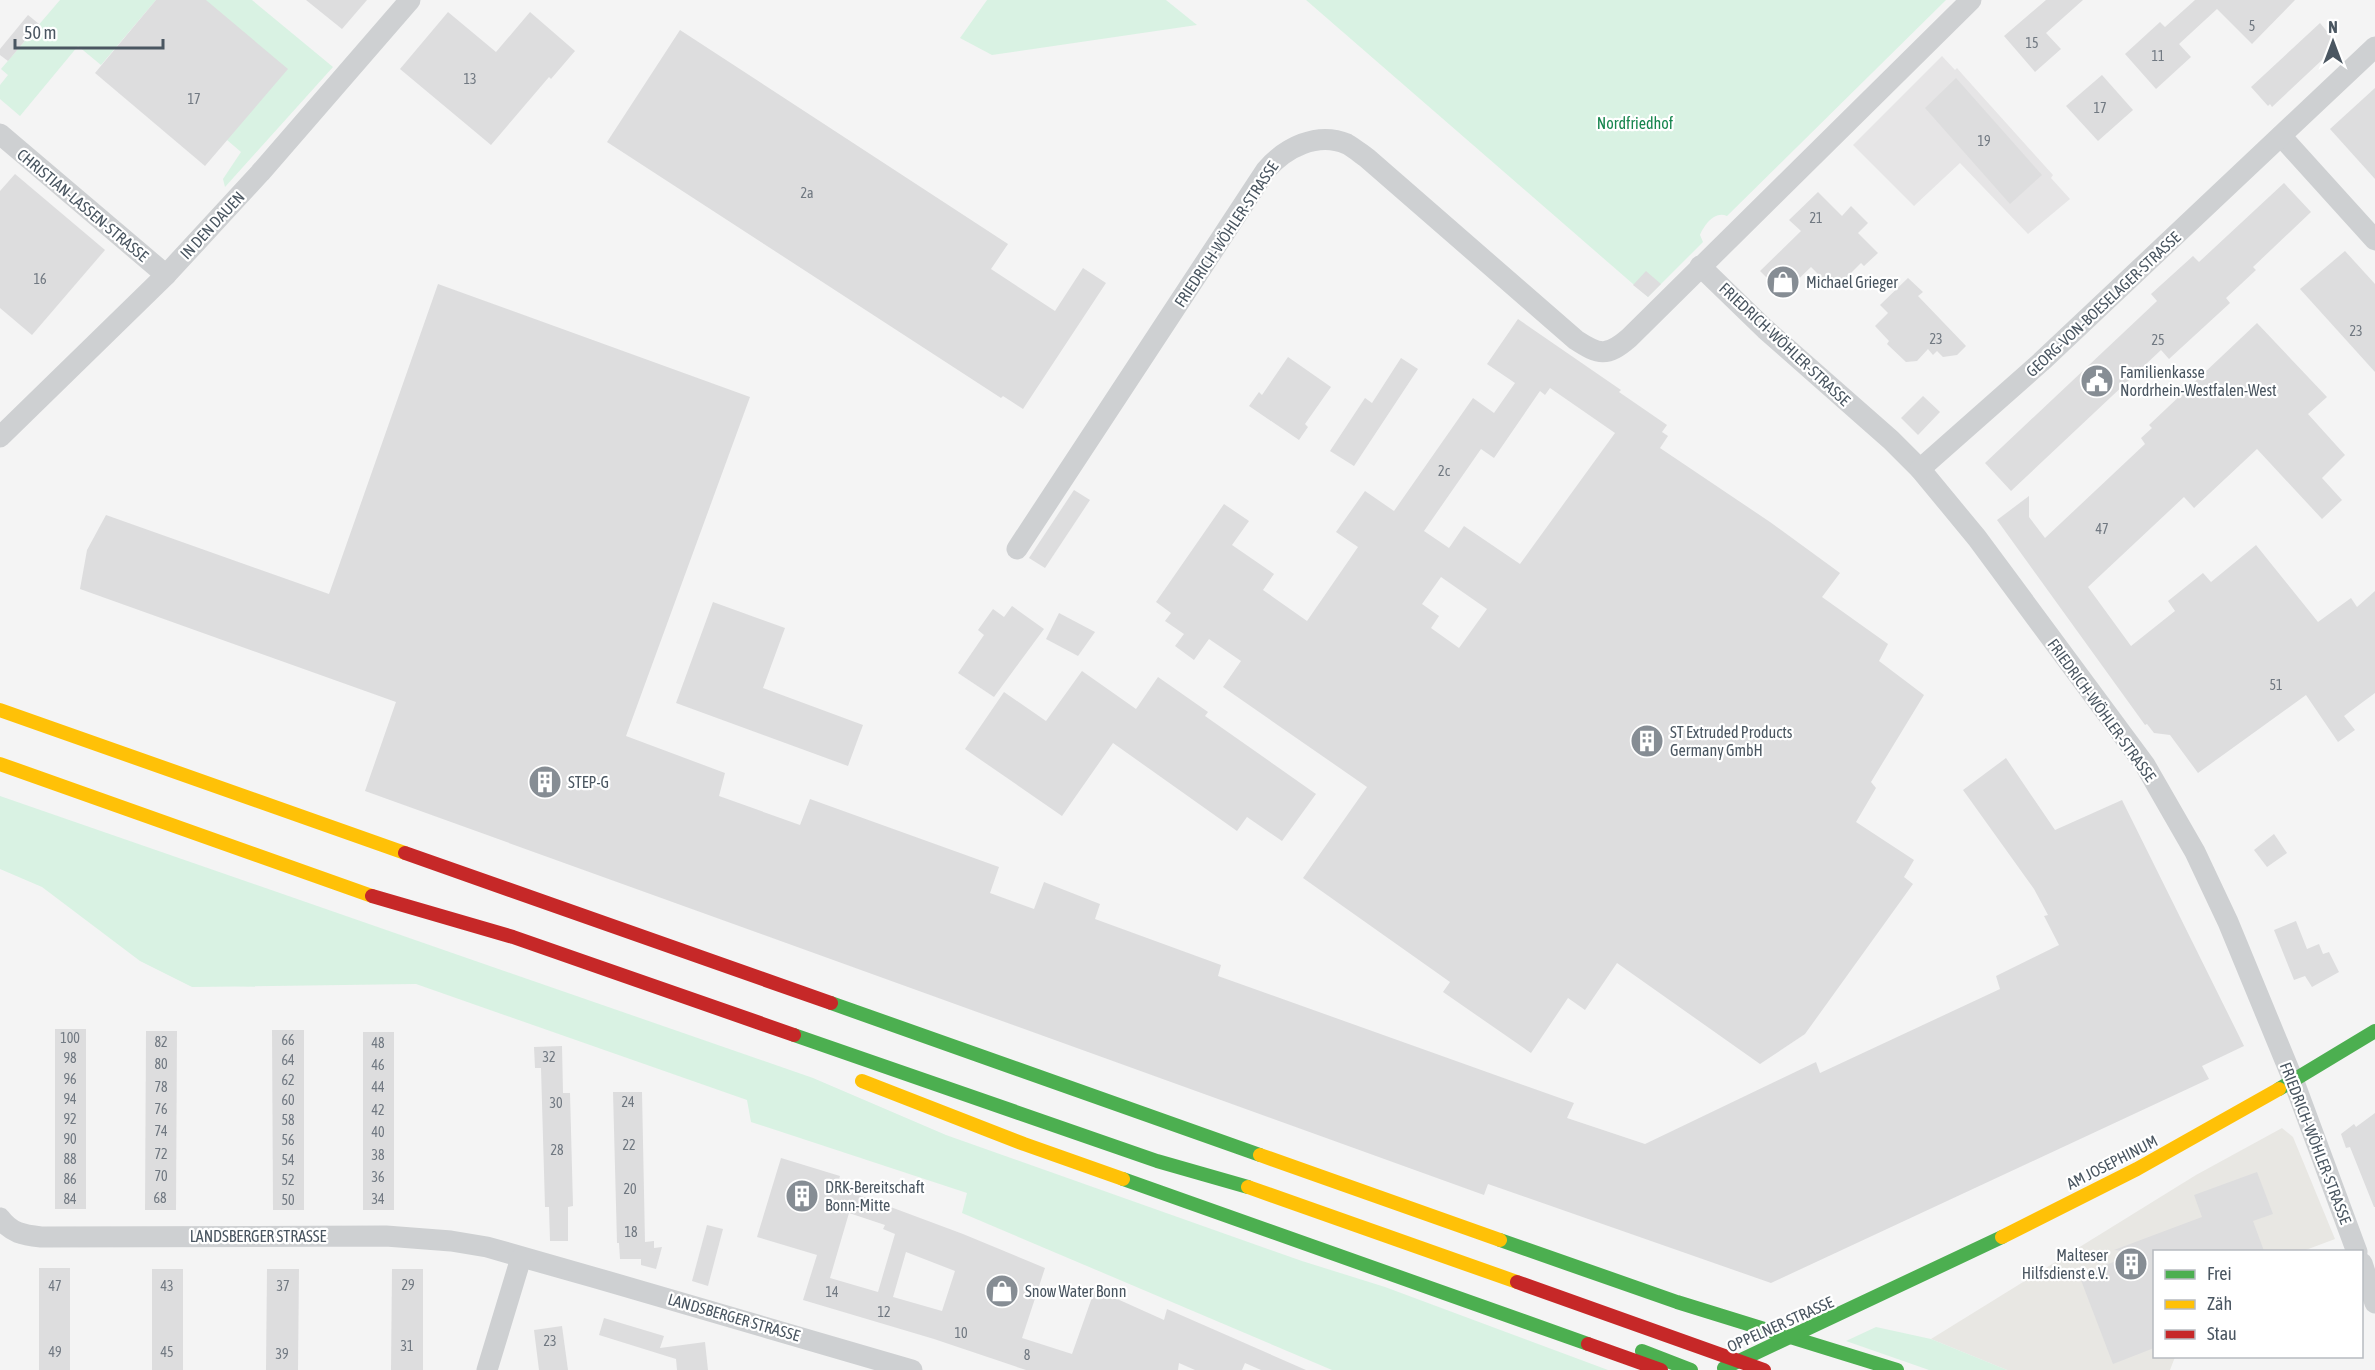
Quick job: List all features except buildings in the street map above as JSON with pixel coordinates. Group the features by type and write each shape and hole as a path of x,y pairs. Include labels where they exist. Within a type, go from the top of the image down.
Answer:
{"main road":[{"path":"0,710 1677,1302 1897,1370"},
{"path":"0,764 393,903 513,937 1157,1161 1236,1183 1310,1208 1764,1370"},
{"path":"393,903 434,929"},
{"name":"AM JOSEPHINUM","path":"1856,1308 2180,1146 2294,1082 2375,1030"},
{"path":"847,1075 1024,1144 1661,1370"},
{"path":"1157,1161 1188,1179 1336,1230 1436,1268"},
{"path":"1677,1302 1819,1361"},
{"name":"OPPELNER STRASSE","path":"1718,1370 1856,1308"},
{"path":"1537,1311 1691,1370"}],"street":[{"name":"IN DEN DAUEN","path":"0,437 166,275 267,166 410,0"},
{"name":"FRIEDRICH-WÖHLER-STRASSE","path":"1017,549 1266,170 1284,152 1304,143 1325,140 1346,144 1367,158 1576,340 1593,351 1608,352 1618,348 1971,0"},
{"name":"GEORG-VON-BOESELAGER-STRASSE","path":"1920,469 2041,362 2375,47"},
{"name":"CHRISTIAN-LASSEN-STRASSE","path":"0,134 166,275"},
{"path":"2281,136 2375,240"},
{"name":"FRIEDRICH-WÖHLER-STRASSE","path":"1700,266 1773,336 1891,440 1920,469 1977,538 2145,765 2195,852 2228,922 2294,1082 2357,1250"},
{"name":"LANDSBERGER STRASSE","path":"0,1218 7,1228 20,1235 41,1237 386,1236 451,1241 487,1248 736,1317 912,1370"},
{"path":"487,1370 521,1258"},
{"path":"2363,1269 2375,1303"}],"shaded area":[{"path":"1942,56 1955,70 1957,68 2053,175 2051,178 2070,199 2028,234 1960,163 1914,206 1853,145"},
{"name":"Malteser Hilfsdienst e.V.","path":"2282,1128 2293,1137 2335,1239 2306,1250 2153,1250 2153,1358 2175,1358 2170,1370 2007,1370 1931,1339 2196,1175"}],"green space":[{"path":"60,0 156,0 101,65 78,46 20,116 0,99 0,85 8,75 1,69"},
{"path":"206,0 252,0 333,67 225,187 223,179 241,152 227,140"},
{"path":"987,0 1166,0 1197,25 992,55 960,38"},
{"name":"Nordfriedhof","path":"1306,0 1946,0 1727,216 1718,215 1710,220 1700,235 1703,242 1648,297"},
{"path":"0,796 813,1078 946,1135 1302,1261 1385,1287 1608,1370 1332,1370 962,1213 967,1193 751,1122 747,1100 416,984 192,987 140,961 42,887 0,869"},
{"path":"1876,1327 1931,1339 2007,1370 1929,1370 1846,1341"}],"traffic: fast":[{"path":"831,1003 1260,1155"},
{"path":"2279,1089 2375,1031"},
{"path":"794,1035 1157,1161 1248,1187"},
{"path":"1123,1179 1588,1344"},
{"path":"1724,1368 2002,1237"},
{"path":"1500,1240 1677,1302 1897,1370"},
{"path":"1642,1351 1691,1370"}],"traffic: slow":[{"path":"0,710 405,853"},
{"path":"0,764 372,896"},
{"path":"862,1081 1024,1144 1123,1179"},
{"path":"2002,1237 2137,1169 2279,1089"},
{"path":"1260,1155 1500,1240"},
{"path":"1248,1187 1517,1282"}],"traffic: jam":[{"path":"405,853 831,1003"},
{"path":"372,896 513,937 794,1035"},
{"path":"1517,1282 1764,1370"},
{"path":"1588,1344 1661,1370"}],"place":[{"name":"Michael Grieger","path":"1783,282"},
{"name":"Familienkasse Nordrhein-Westfalen-West","path":"2097,381"},
{"name":"ST Extruded Products Germany GmbH","path":"1647,741"},
{"name":"STEP-G","path":"545,782"},
{"name":"DRK-Bereitschaft Bonn-Mitte","path":"802,1196"},
{"name":"Malteser Hilfsdienst e.V.","path":"2131,1264"},
{"name":"Snow Water Bonn","path":"1002,1291"}]}
